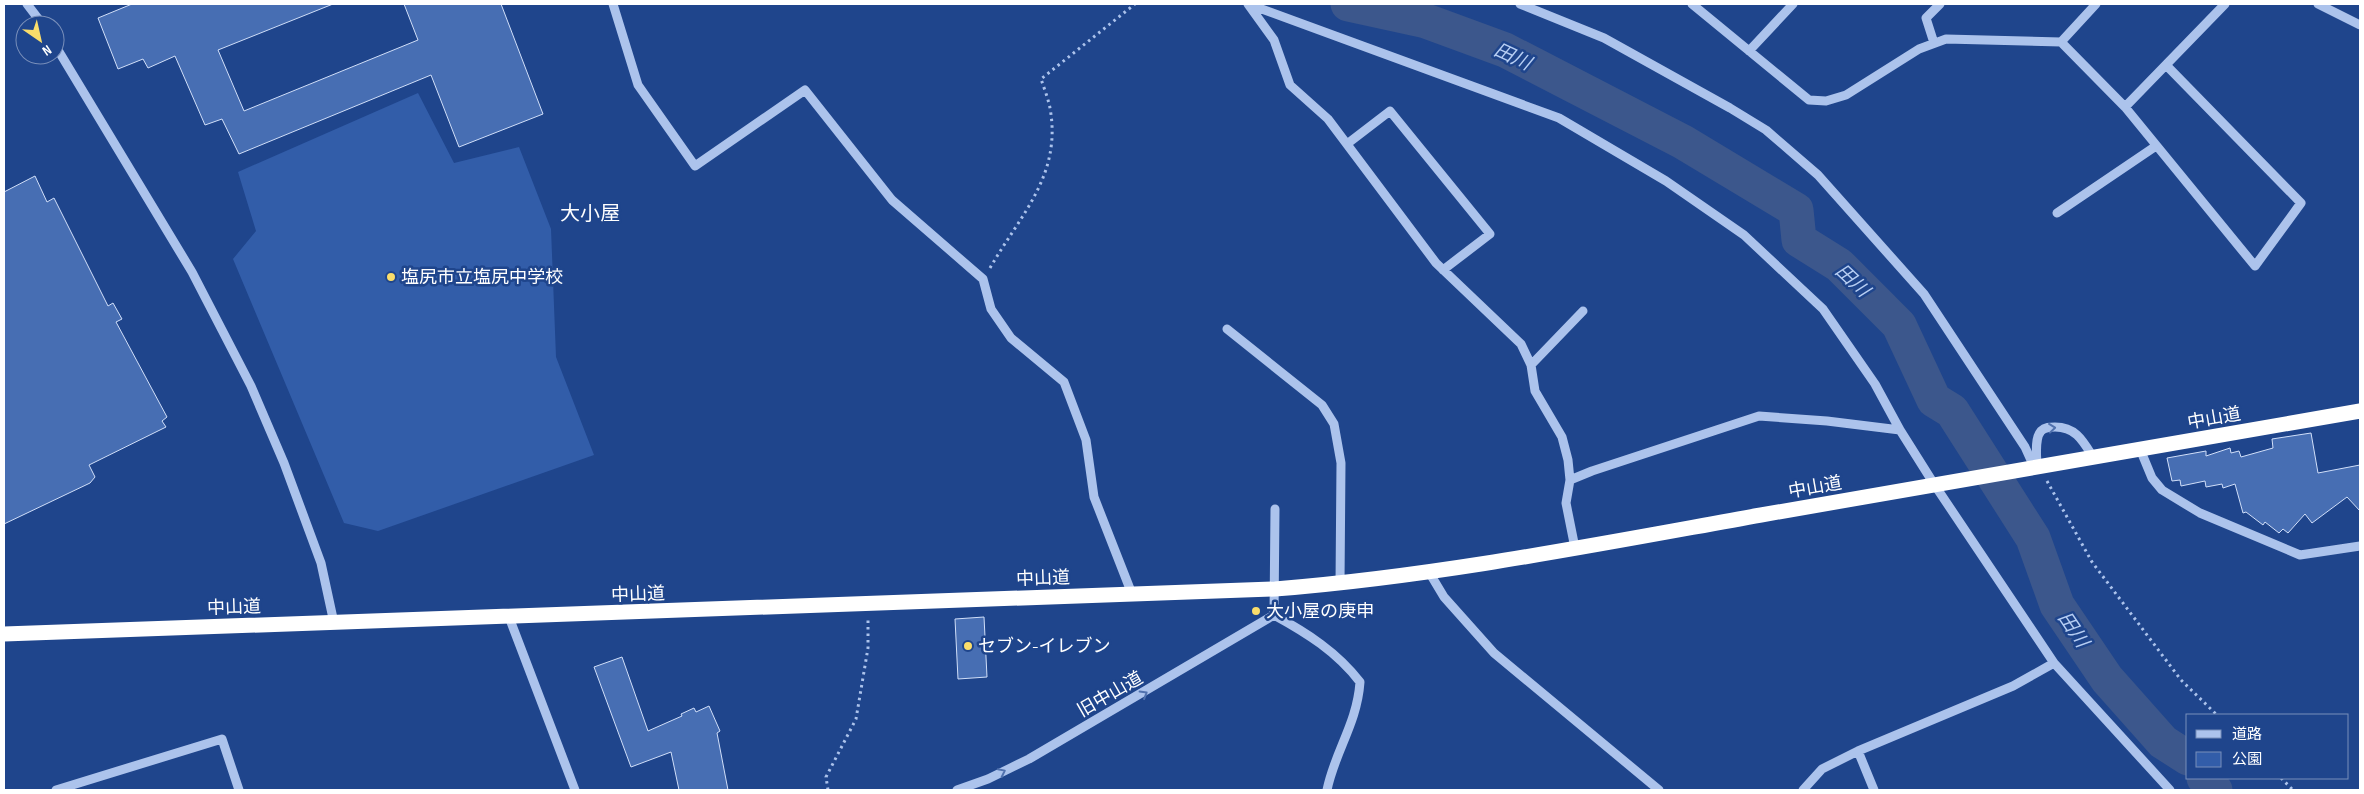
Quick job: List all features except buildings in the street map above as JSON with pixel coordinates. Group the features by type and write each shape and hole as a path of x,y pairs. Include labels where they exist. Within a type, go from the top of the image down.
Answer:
{"highway":[{"name":"中山道","path":"4,634 1275,589 1340,584 1429,572 1575,548 2360,411"}],"street":[{"path":"27,4 35,15"},
{"path":"613,4 638,86 695,166 805,90 892,200 983,279 991,309 1010,338 1064,382 1086,440 1094,497 1132,594"},
{"path":"1248,4 1274,40 1290,85 1328,119 1443,270 1521,344 1531,365 1535,391 1562,437 1568,460 1570,480 1566,503 1575,548"},
{"path":"1248,4 1559,118 1666,181 1744,235 1823,309 1875,384 1900,430 1938,484 2054,663 2170,790"},
{"path":"1520,4 1604,38 1730,108 1766,130 1818,176 1924,294 2025,447 2036,467"},
{"path":"1692,4 1809,100 1826,101 1846,95 1919,49 1946,39 2061,42 2125,107 2255,266 2301,203 2166,65"},
{"path":"1749,51 1794,4"},
{"path":"1934,43 1926,18 1940,4"},
{"path":"2061,42 2096,4"},
{"path":"2125,107 2225,4"},
{"path":"2318,4 2360,24"},
{"path":"65,62 192,272 251,386 284,463 321,563 334,622"},
{"path":"1347,144 1390,111 1490,234 1443,270"},
{"path":"2057,213 2156,146"},
{"path":"1531,365 1583,311"},
{"path":"1227,329 1322,405 1334,424 1342,463 1340,584"},
{"path":"1570,480 1759,416 1827,421 1900,430"},
{"path":"2036,467 2037,441 2040,432 2047,427 2070,428 2080,438 2092,457"},
{"path":"2140,450 2152,478 2162,490 2200,513 2300,555 2360,546"},
{"path":"1275,509 1274,615 1328,648 1350,669 1360,682 1354,718 1331,769 1327,790"},
{"path":"1429,572 1444,597 1494,653 1659,790"},
{"name":"旧中山道","path":"957,790 988,779 1038,755 1274,615"},
{"path":"509,617 576,790"},
{"path":"1803,790 1822,769 1858,751 2013,686 2054,663"},
{"path":"56,790 222,739 239,790"},
{"path":"1858,751 1874,790"}],"path":[{"path":"983,279 1043,182 1052,148 1050,108 1041,78 1135,4"},
{"path":"2036,467 2092,562 2181,680 2216,714"},
{"path":"828,790 826,777 856,719 868,648 868,604"},
{"path":"2282,779 2293,790"}],"green space":[{"path":"418,93 454,163 519,147 551,229 556,357 594,455 378,531 344,523 233,259 256,231 238,172"}],"waterway":[{"name":"田川","path":"1348,4 1426,21 1505,50 1683,142 1796,210 1799,240 1839,265 1899,325 1934,400 1952,411 2033,538 2057,605 2107,679 2163,742 2186,757"},
{"name":"田川","path":"2205,779 2215,790"}],"place":[{"name":"塩尻市立塩尻中学校","path":"391,277"},
{"name":"大小屋の庚申","path":"1256,611"},
{"name":"セブン-イレブン","path":"968,646"}],"district":[{"name":"大小屋","path":"590,213"}]}
